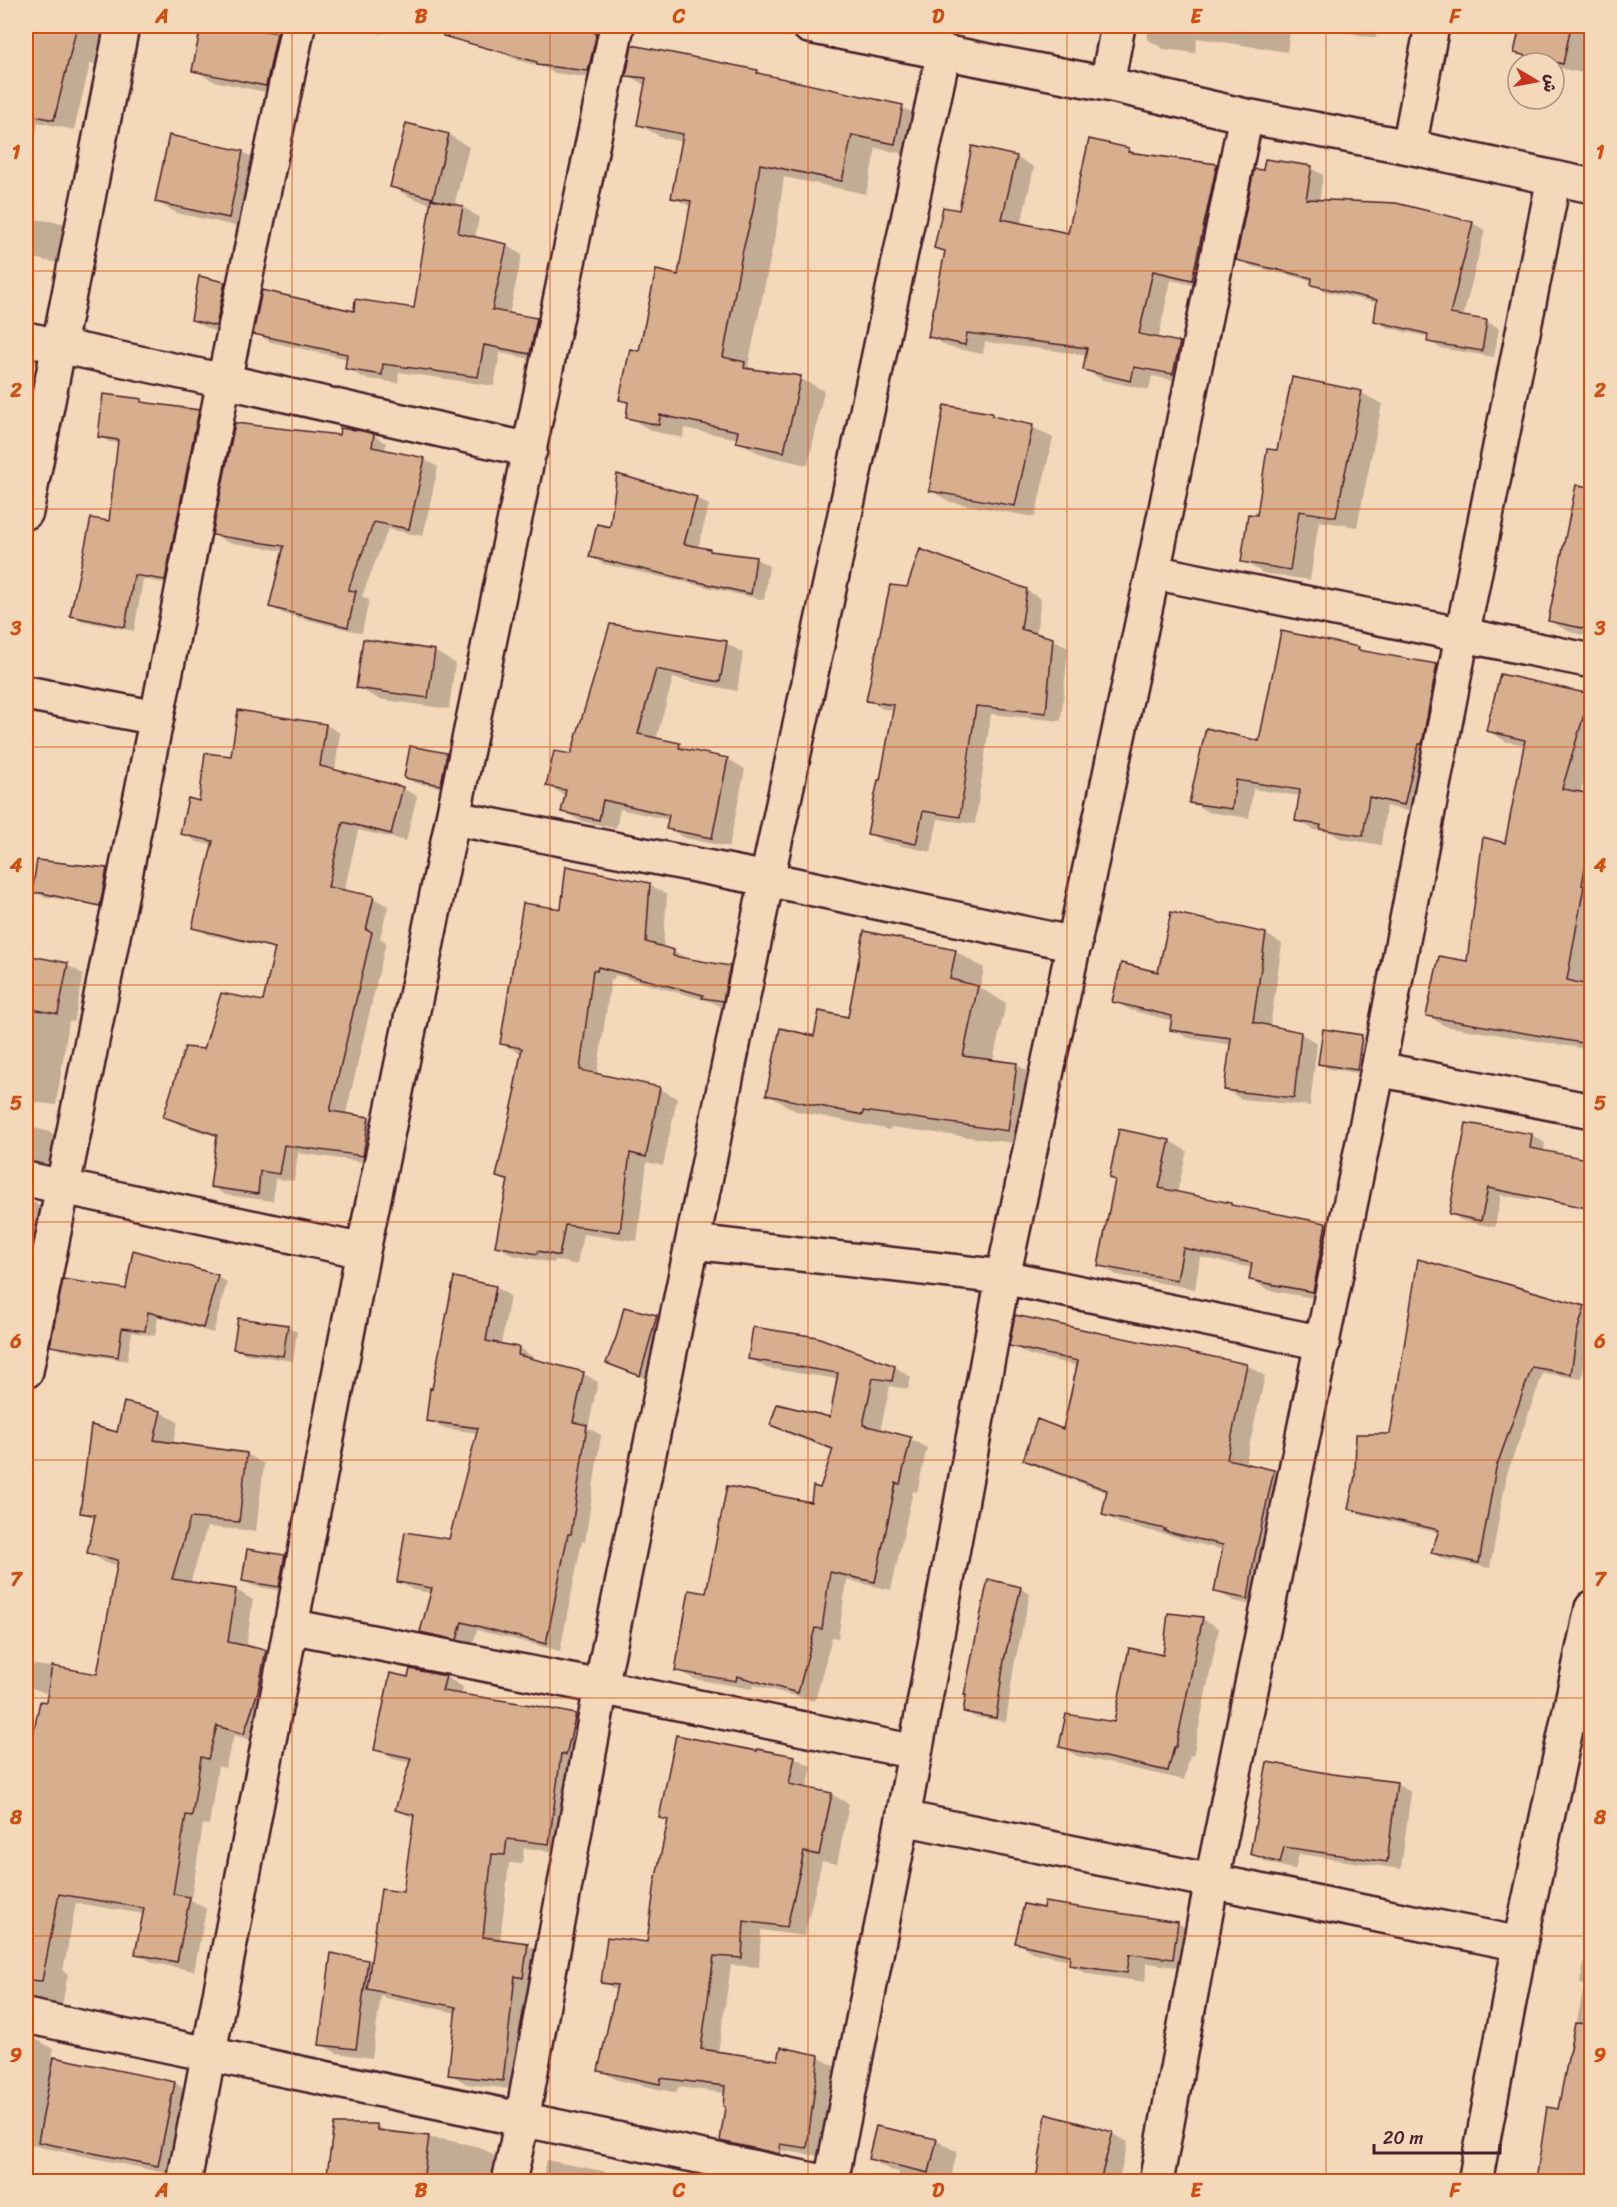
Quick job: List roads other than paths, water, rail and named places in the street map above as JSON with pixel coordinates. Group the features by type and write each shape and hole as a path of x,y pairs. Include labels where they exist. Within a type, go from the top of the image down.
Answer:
{"street":[{"path":"26,512 122,26"},
{"path":"26,1371 224,381 298,26"},
{"path":"184,2181 363,1251 617,26"},
{"path":"809,26 1107,84 1246,116 1409,147 1592,186"},
{"path":"1107,84 1118,26"},
{"path":"1409,147 1431,26"},
{"path":"509,2181 601,1687 767,879 944,51"},
{"path":"831,2181 903,1818 1003,1277 1154,572 1246,116"},
{"path":"1156,2181 1212,1880 1323,1343 1554,178"},
{"path":"26,339 530,450"},
{"path":"1154,572 1592,661"},
{"path":"26,693 157,718"},
{"path":"454,818 767,879 1075,944"},
{"path":"1378,1069 1592,1111"},
{"path":"26,1179 363,1251"},
{"path":"693,1242 1003,1277 1323,1343"},
{"path":"1475,2181 1520,1944 1592,1608"},
{"path":"290,1626 915,1752"},
{"path":"903,1818 1520,1944"},
{"path":"26,2016 823,2181"}]}
